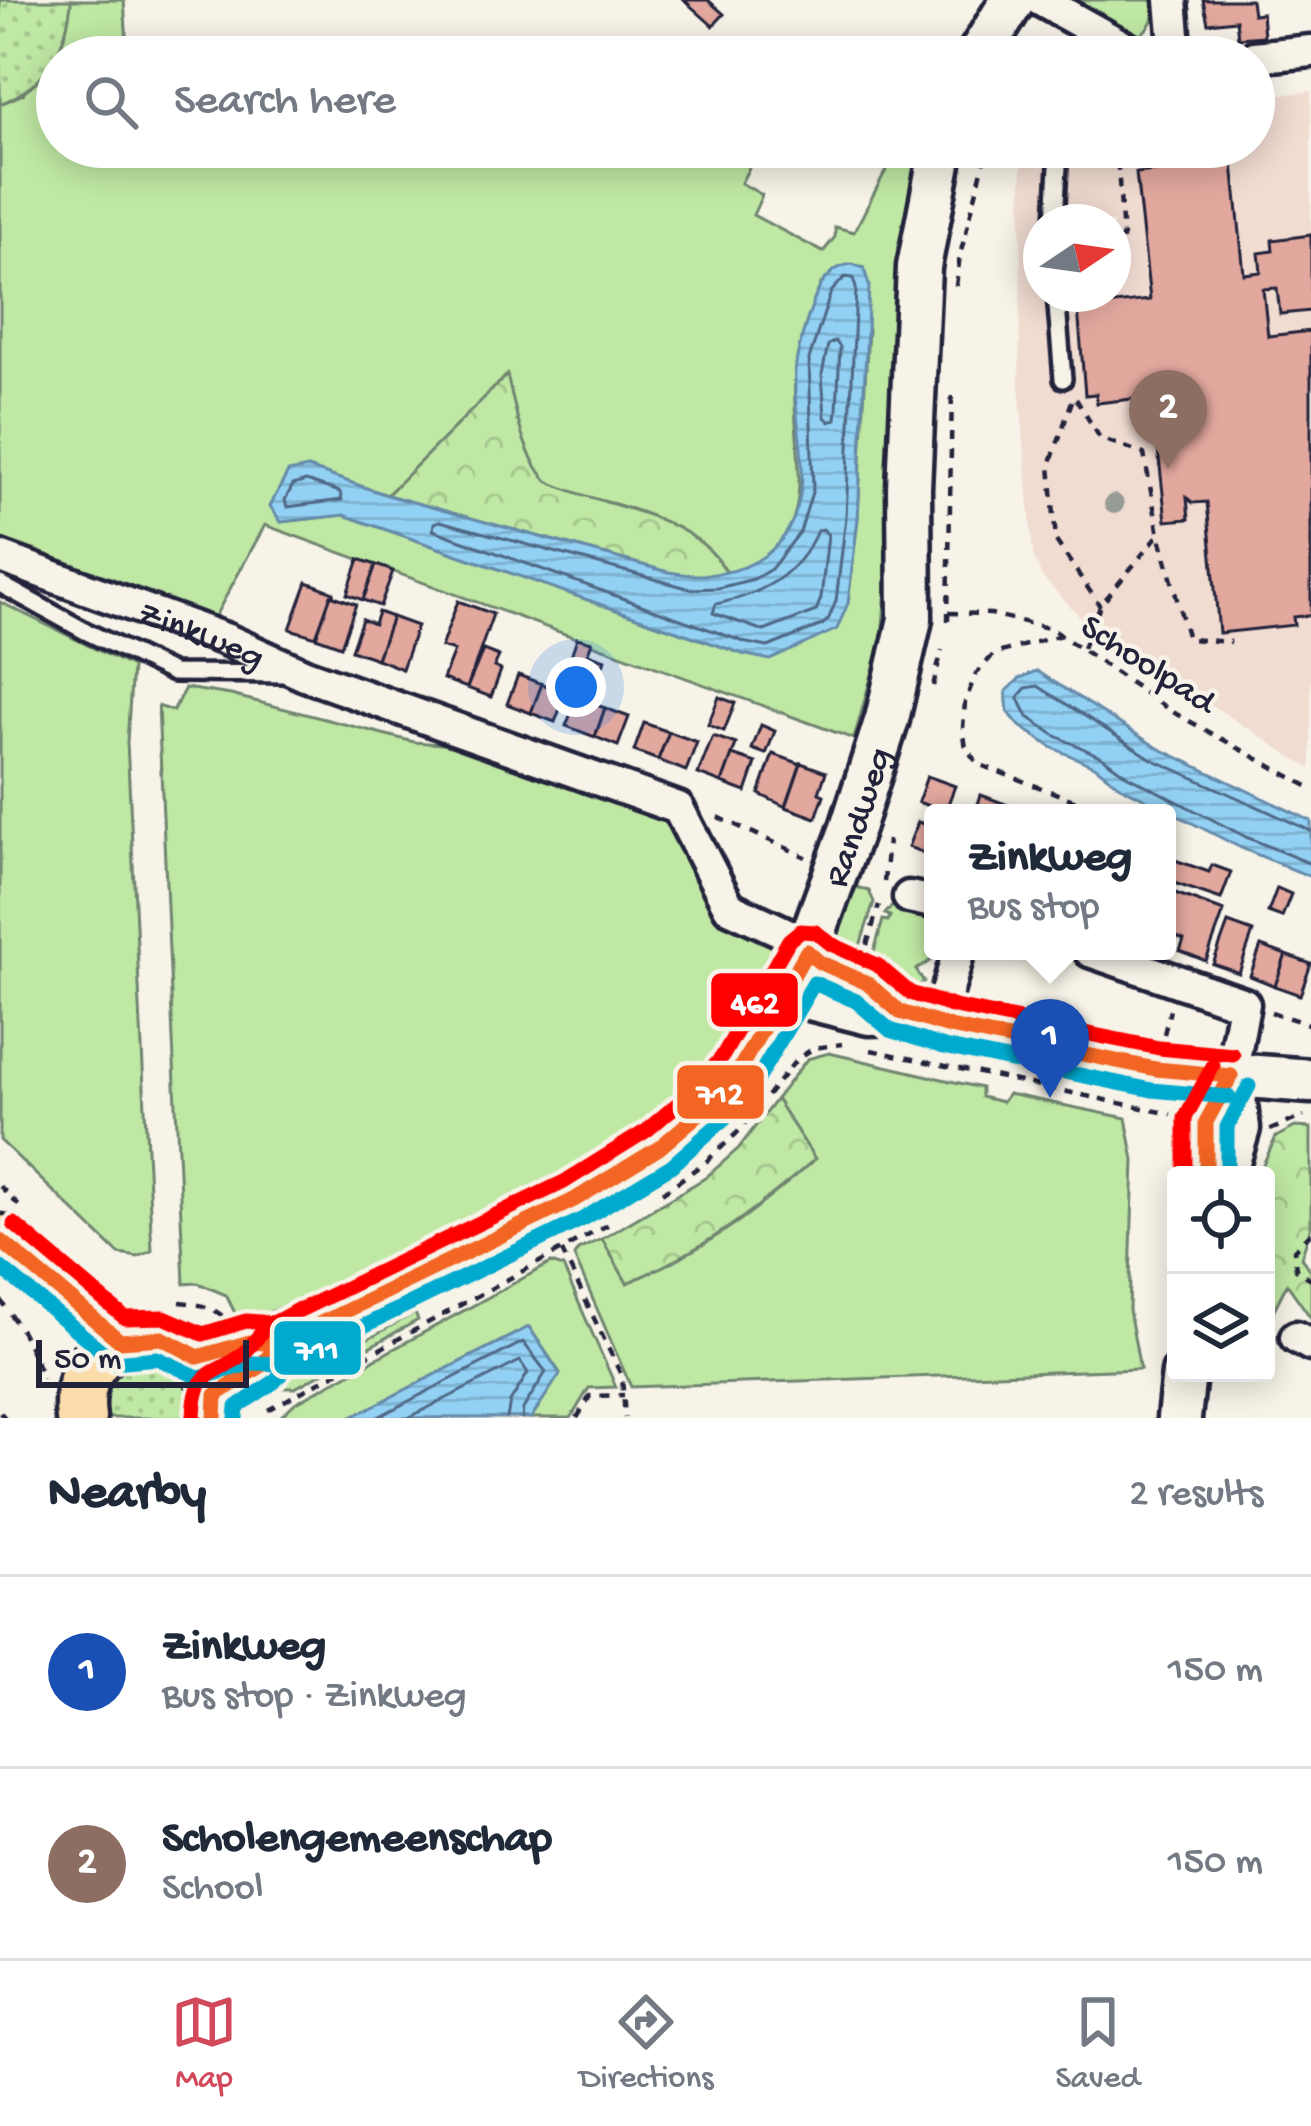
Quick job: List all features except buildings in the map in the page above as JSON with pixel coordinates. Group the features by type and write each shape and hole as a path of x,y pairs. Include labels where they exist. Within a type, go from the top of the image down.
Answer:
{"main road":[{"path":"13,1255 105,1354"},
{"path":"64,1403 105,1354 141,1336 162,1337 233,1372"}],"street":[{"path":"991,36 1013,0"},
{"path":"1040,0 1104,36"},
{"path":"1171,0 1174,36"},
{"path":"1275,55 1311,51"},
{"name":"Randweg","path":"233,1372 637,1165 708,1106 749,1057 807,951 887,719 910,619 919,267 938,168"},
{"name":"Zinkweg","path":"0,557 225,640 305,675 677,808"},
{"path":"677,808 729,907 794,937 819,962 867,983 919,1018"},
{"path":"919,1018 954,960"},
{"path":"1116,960 1244,1004 1231,1076 1238,1127 1227,1166"},
{"path":"786,992 869,1013 919,1018 1156,1069 1231,1076 1309,1098"},
{"path":"1206,1166 1206,1122 1231,1076"},
{"path":"1179,1418 1183,1382"}],"lane":[{"path":"1056,204 1058,168"},
{"path":"1057,312 1063,379"},
{"path":"0,584 173,673 305,675"}],"path":[{"path":"1118,168 1121,204"},
{"path":"1100,606 1056,541 1050,465 1073,395 1100,438 1144,454 1159,534 1188,639 1231,642"},
{"path":"1083,648 1100,606 1159,534"},
{"name":"Schoolpad","path":"950,613 991,614 1052,629 1171,711 1311,788"},
{"path":"1061,635 994,654 976,674 965,702 966,748 978,764 1084,804"},
{"path":"677,808 717,817 836,870 921,900"},
{"path":"1244,1004 1311,1025"},
{"path":"658,1196 737,1133 797,1059 814,1048 841,1044"},
{"path":"863,1048 1180,1117"},
{"path":"1264,1132 1309,1098"},
{"path":"0,1186 22,1332 64,1403"},
{"path":"264,1418 268,1410 619,1218"},
{"path":"1311,1233 1294,1250 1296,1269 1311,1280"},
{"path":"562,1251 622,1377 625,1418"},
{"path":"165,1304 210,1305 230,1321 233,1372 268,1410"},
{"path":"577,1418 590,1396 624,1395"}],"shaded area":[{"path":"1311,91 1311,769 1089,626 1042,577 1033,555 1019,383 1022,168 1275,168 1275,95"}],"green space":[{"path":"0,0 71,0 64,36 36,36 36,82 0,104"},
{"path":"71,0 124,0 127,36 53,36"},
{"path":"1068,0 1154,0 1154,12 1138,36"},
{"path":"36,69 36,168 749,168 741,183 762,195 753,215 823,252 835,237 835,227 854,232 887,168 929,168 905,309 891,357 889,552 882,638 854,739 265,525 213,620 0,543 0,104 23,94","holes":["821,284 868,329 858,518 848,603 801,644 760,656 344,515 282,522 308,468 387,495 507,376 523,440 547,481 664,522 707,549 727,573 760,560 782,541 794,518 799,463 795,374"]},
{"path":"507,375 526,445 547,481 670,524 712,552 727,573 693,577 668,572 387,495"},
{"path":"0,602 132,667 127,742 152,1251 138,1257 119,1254 0,1140"},
{"path":"185,688 231,695 414,742 482,747 680,817 690,864 709,897 738,923 780,948 736,1032 676,1102 603,1159 438,1248 240,1323 226,1295 198,1283 184,1284 158,706 173,711"},
{"path":"847,884 869,891 874,902 854,965 839,936"},
{"path":"896,902 924,908 924,960 932,960 916,970 924,982 909,990 868,973 883,920 890,916 885,914"},
{"path":"829,1053 981,1088 981,1097 1002,1102 1008,1094 1126,1118 1134,1160 1129,1310 1140,1369 631,1387 574,1256 602,1239 627,1282 704,1244 771,1197 815,1159 776,1099 807,1059"},
{"path":"776,1099 815,1159 726,1229 627,1283 602,1239 705,1178 739,1148"},
{"path":"1295,1127 1311,1128 1311,1226 1301,1258 1311,1271 1311,1318 1287,1284 1275,1307 1275,1166 1262,1166 1276,1137"},
{"path":"551,1263 563,1267 616,1387 589,1388 571,1418 531,1418 560,1373 529,1327 350,1418 279,1418 295,1403"},
{"path":"415,1313 418,1320 295,1388 277,1388 267,1381 286,1363 346,1350"},
{"path":"142,1358 171,1363 191,1385 192,1418 105,1418 110,1380"}],"water":[{"path":"852,264 864,268 869,286 858,518 848,603 837,629 770,660 344,515 281,522 270,506 288,472 308,468 387,495 668,572 722,573 745,566 765,555 793,519 802,464 795,384 800,344 824,281"},
{"path":"1037,671 1158,748 1311,821 1311,877 1176,815 1176,804 1155,804 1120,786 1096,767 1051,747 1020,726 1008,712 1006,692 1020,678"},
{"path":"529,1327 560,1374 531,1418 350,1418"}],"transit line":[{"name":"462","path":"194,1417 203,1380 247,1350 267,1326 564,1182 646,1131 694,1090 722,1057 789,940 800,931 816,932 877,965 910,993 955,1007 1159,1048 1233,1055"},
{"name":"712","path":"215,1418 216,1395 261,1366 278,1344 574,1200 659,1148 709,1105 739,1070 807,951 819,962 867,983 900,1012 950,1027 1156,1069 1231,1076"},
{"name":"711","path":"236,1418 237,1407 274,1382 292,1361 583,1219 671,1166 723,1120 755,1083 814,983 856,1001 890,1030 944,1047 1152,1090 1229,1097"},
{"name":"462","path":"1185,1166 1185,1118 1213,1066"},
{"name":"712","path":"1206,1166 1206,1122 1231,1076"},
{"name":"711","path":"1227,1166 1227,1127 1249,1086"},
{"name":"462","path":"14,1224 125,1318 164,1317 203,1334 246,1321 274,1323 299,1309"},
{"name":"712","path":"0,1240 120,1341 162,1338 198,1357 250,1342 278,1344 309,1328"},
{"name":"711","path":"0,1267 115,1362 157,1358 200,1378 252,1363 284,1364 319,1347"}],"place":[{"name":"Scholengemeenschap","path":"1168,469"},
{"name":"Zinkweg","path":"1050,1098"}]}
